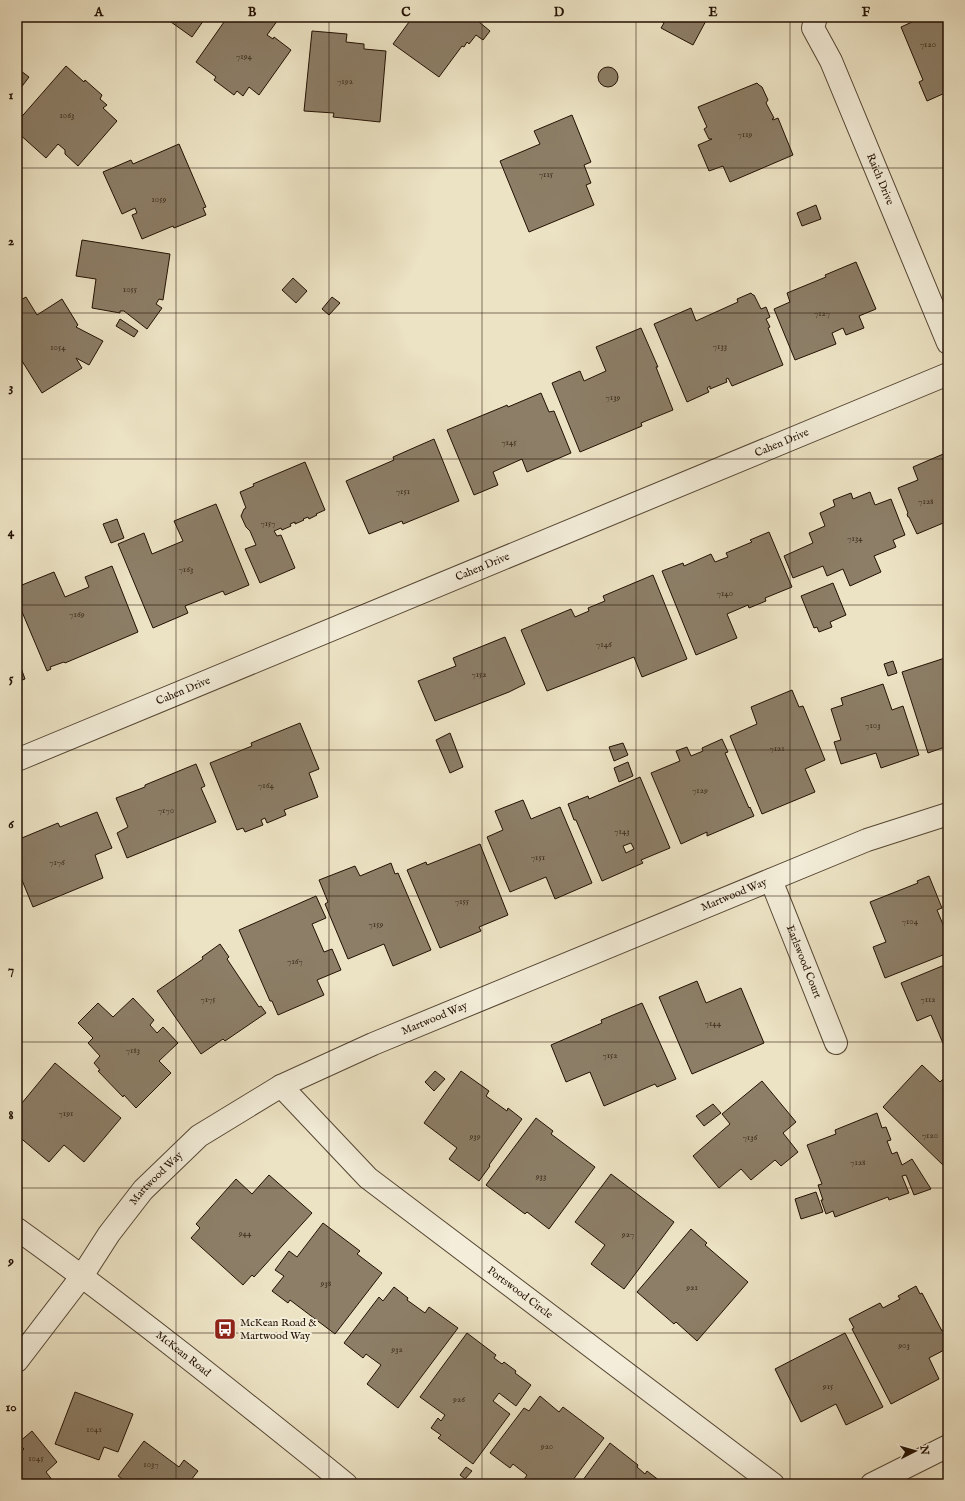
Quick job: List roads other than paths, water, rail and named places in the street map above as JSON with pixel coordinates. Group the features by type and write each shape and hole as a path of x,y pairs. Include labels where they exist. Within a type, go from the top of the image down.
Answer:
{"street":[{"name":"Raich Drive","path":"816,17 813,28 831,61 948,343"},
{"name":"Cahen Drive","path":"17,760 948,374"},
{"name":"Martwood Way","path":"17,1360 82,1276 110,1234 143,1190 199,1136 281,1086 373,1044 867,840 948,814"},
{"name":"Earlswood Court","path":"771,880 836,1043"},
{"name":"Portswood Circle","path":"281,1086 368,1178 773,1484"},
{"name":"McKean Road","path":"17,1229 82,1276 216,1379 346,1484"},
{"path":"872,1484 948,1446"}],"place":[{"name":"McKean Road & Martwood Way","path":"225,1329"}]}
